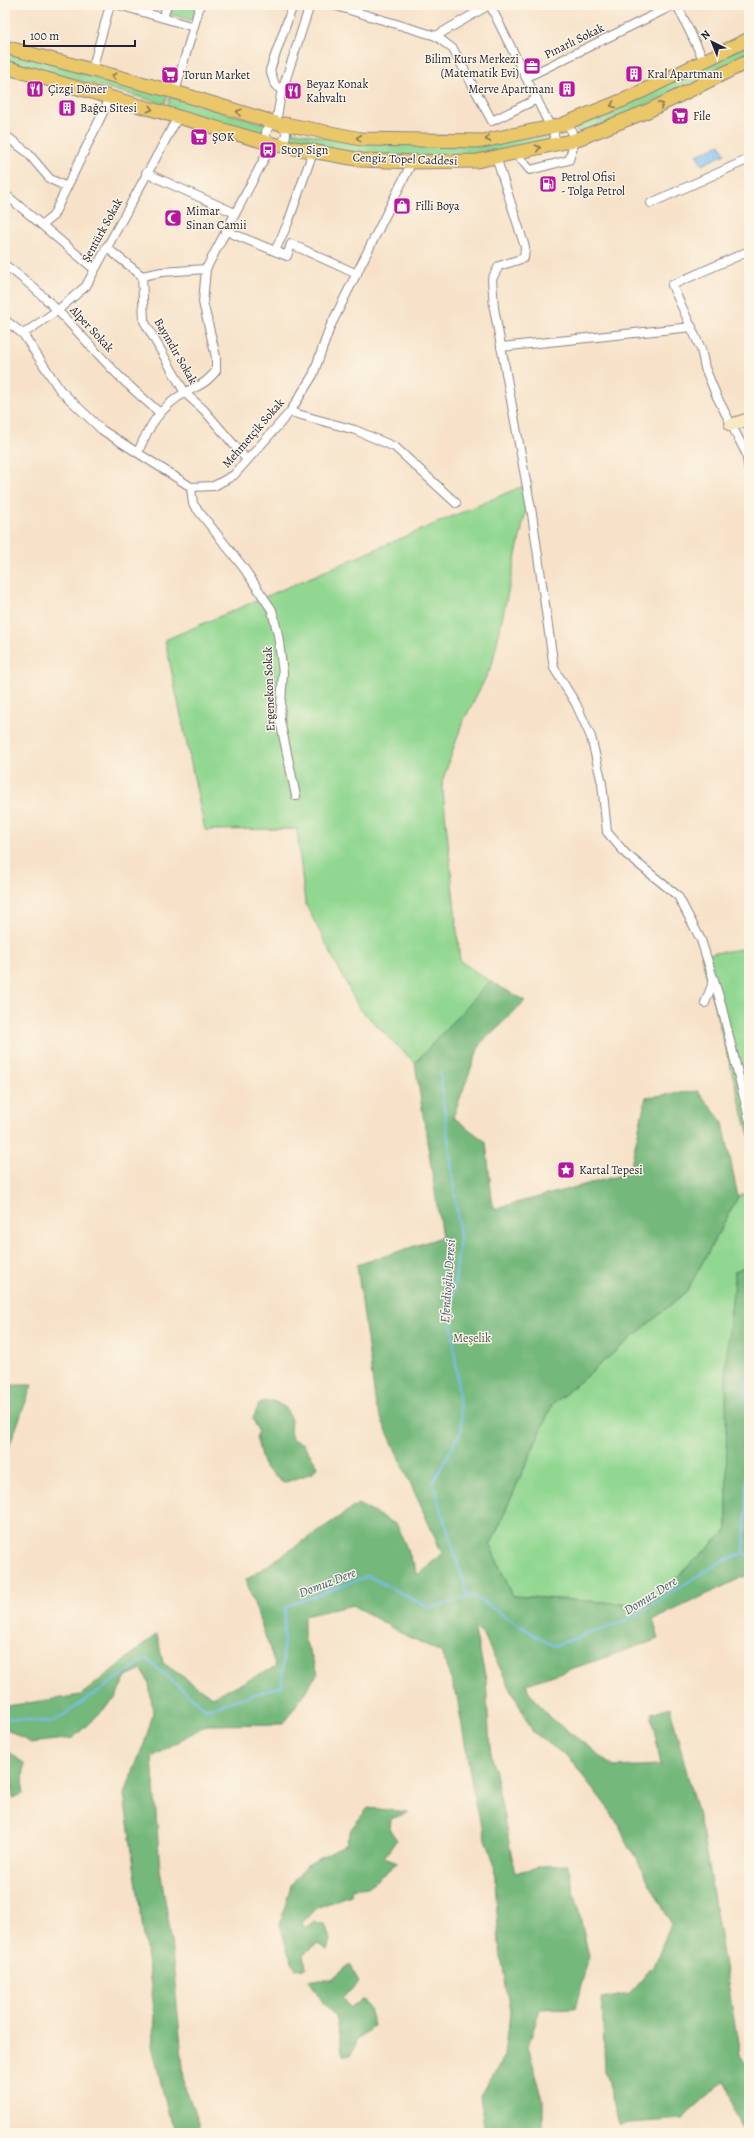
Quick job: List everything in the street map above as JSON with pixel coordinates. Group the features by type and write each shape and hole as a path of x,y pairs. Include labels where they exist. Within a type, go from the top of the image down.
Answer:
{"main road":[{"name":"Cengiz Topel Caddesi","path":"5,47 175,92 279,124 361,139 483,141 556,125 626,100 749,39"},
{"name":"Cengiz Topel Caddesi","path":"5,67 272,144 362,160 412,162 477,161 570,141 648,111 749,61"}],"street":[{"path":"92,70 110,5"},
{"path":"119,5 194,27"},
{"path":"163,18 167,5"},
{"path":"175,92 200,5"},
{"path":"282,90 275,85 270,70 292,5"},
{"path":"279,124 282,90 310,5"},
{"path":"333,5 436,36 454,49 492,121 537,99"},
{"path":"436,36 490,5 537,99 556,125 554,134 558,142 570,141"},
{"path":"675,5 704,61"},
{"name":"Pınarlı Sokak","path":"527,77 675,5"},
{"path":"42,225 53,216 110,98"},
{"name":"Şentürk Sokak","path":"23,334 58,310 86,286 178,116"},
{"path":"272,144 267,138 266,131 270,126 279,124"},
{"path":"272,144 282,142 286,137 286,131 279,124"},
{"path":"516,153 530,170 569,160 572,132 567,125 556,125"},
{"path":"5,135 27,152 50,179 67,187"},
{"path":"138,452 145,436 159,412 185,393 205,384 216,371 216,357 203,302 206,269 272,144"},
{"path":"275,251 288,224 313,152"},
{"path":"496,157 525,247 524,258 499,266 492,279 494,308 532,514 554,668 576,704 591,737 602,783 607,832 626,854 678,896 701,940 714,980 749,1118"},
{"path":"651,203 749,159"},
{"name":"Mehmetçik Sokak","path":"191,487 214,486 234,475 290,412 313,375 330,327 412,162"},
{"path":"146,173 235,213"},
{"path":"5,194 94,270"},
{"path":"226,231 287,256 291,244 357,274"},
{"path":"106,247 142,276 162,272 206,269"},
{"path":"749,251 672,285 701,349 705,368 731,425 747,454 749,471"},
{"name":"Alper Sokak","path":"5,265 27,280 58,310 118,375 159,412"},
{"name":"Bayındır Sokak","path":"142,276 144,321 185,393 204,410 248,460"},
{"path":"5,320 23,334 60,390 102,430 191,487"},
{"path":"501,347 692,327"},
{"path":"290,412 355,430 395,447 456,503"},
{"path":"731,425 749,419"},
{"name":"Ergenekon Sokak","path":"191,487 193,504 243,567 272,610 278,635 283,673 280,720 296,796"},
{"path":"705,1003 714,980"}],"green space":[{"path":"170,5 198,5 194,18 189,20 170,14"},
{"path":"749,44 749,56 622,117 577,133 575,124"},
{"path":"5,49 168,93 165,104 5,60"},
{"path":"170,97 266,124 263,136 167,107"},
{"path":"291,131 334,139 547,133 550,143 533,148 445,157 350,153 289,141"},
{"path":"532,482 492,665 462,724 442,782 460,961 490,981 415,1063 359,1008 305,903 297,829 205,830 165,640"},
{"path":"749,948 749,1136 701,955"},
{"name":"Meşelik","path":"490,981 525,1001 480,1044 453,1117 486,1142 493,1209 629,1173 646,1097 698,1091 723,1123 738,1197 687,1291 552,1405 490,1546 513,1596 647,1605 727,1530 726,1361 735,1271 749,1265 749,1417 746,1425 749,1439 749,1574 653,1620 659,1639 527,1684 528,1690 549,1717 615,1767 661,1765 651,1713 670,1707 703,1835 740,2055 749,2069 749,2133 745,2133 740,2127 725,2080 682,2119 619,2124 605,2072 602,1999 629,1994 655,1964 671,1923 611,1812 569,1758 533,1732 483,1635 474,1627 486,1679 490,1748 515,1873 542,1866 568,1865 589,1956 575,2008 540,2009 528,2046 543,2100 543,2133 485,2133 480,2096 505,2057 510,2012 499,1944 494,1863 476,1809 457,1696 441,1652 399,1632 353,1605 304,1616 304,1638 318,1673 283,1724 206,1725 152,1757 160,1869 170,1931 185,2088 203,2133 178,2133 168,2113 153,2050 155,2015 124,1795 146,1738 153,1713 149,1683 142,1670 126,1677 115,1699 73,1738 31,1743 5,1728 5,1699 7,1706 81,1695 157,1634 163,1663 212,1697 276,1667 246,1580 358,1504 397,1525 418,1575 442,1553 376,1407 357,1265 442,1237 415,1063"},
{"path":"749,1191 749,1265 735,1271 726,1361 727,1530 647,1605 513,1596 490,1546 552,1405 687,1291 738,1197"},
{"path":"5,1385 32,1385 5,1458"},
{"path":"273,1401 286,1408 291,1420 290,1432 293,1440 304,1444 317,1466 312,1473 283,1483 264,1467 256,1437 258,1431 253,1419 260,1402"},
{"path":"5,1748 24,1764 23,1794 13,1798 11,1780 5,1776"},
{"path":"368,1808 409,1812 391,1819 390,1830 397,1840 384,1857 398,1862 368,1887 352,1889 351,1895 316,1908 302,1923 305,1928 313,1922 325,1923 330,1940 327,1950 318,1943 304,1954 306,1968 296,1969 288,1953 280,1924 291,1885 307,1865 346,1845 351,1829"},
{"path":"350,1964 359,1983 343,1997 350,2008 362,1999 369,2009 374,2026 356,2040 351,2055 343,2055 335,2016 324,2004 309,1980 332,1980"}],"water":[{"path":"720,144 725,154 702,165 697,155"}],"waterway":[{"name":"Efendioğlu Deresi","path":"440,1073 460,1237 451,1315 462,1429 433,1483 468,1597"},
{"path":"744,1553 746,1506 746,1381 749,1367"},
{"name":"Domuz Dere","path":"5,1718 53,1722 146,1659 206,1709 282,1686 285,1607 368,1576 430,1608 473,1596 553,1646 623,1622 721,1562 744,1553 749,1556"}],"place":[{"name":"Bilim Kurs Merkezi (Matematik Evi)","path":"532,66"},
{"name":"Kral Apartmanı","path":"634,74"},
{"name":"Torun Market","path":"170,75"},
{"name":"Çizgi Döner","path":"35,89"},
{"name":"Merve Apartmanı","path":"567,89"},
{"name":"Beyaz Konak Kahvaltı","path":"293,91"},
{"name":"Bağcı Sitesi","path":"67,108"},
{"name":"File","path":"680,116"},
{"name":"ŞOK","path":"199,137"},
{"name":"Stop Sign","path":"268,150"},
{"name":"Petrol Ofisi - Tolga Petrol","path":"548,184"},
{"name":"Filli Boya","path":"402,206"},
{"name":"Mimar Sinan Camii","path":"173,218"},
{"name":"Kartal Tepesi","path":"566,1170"}]}
